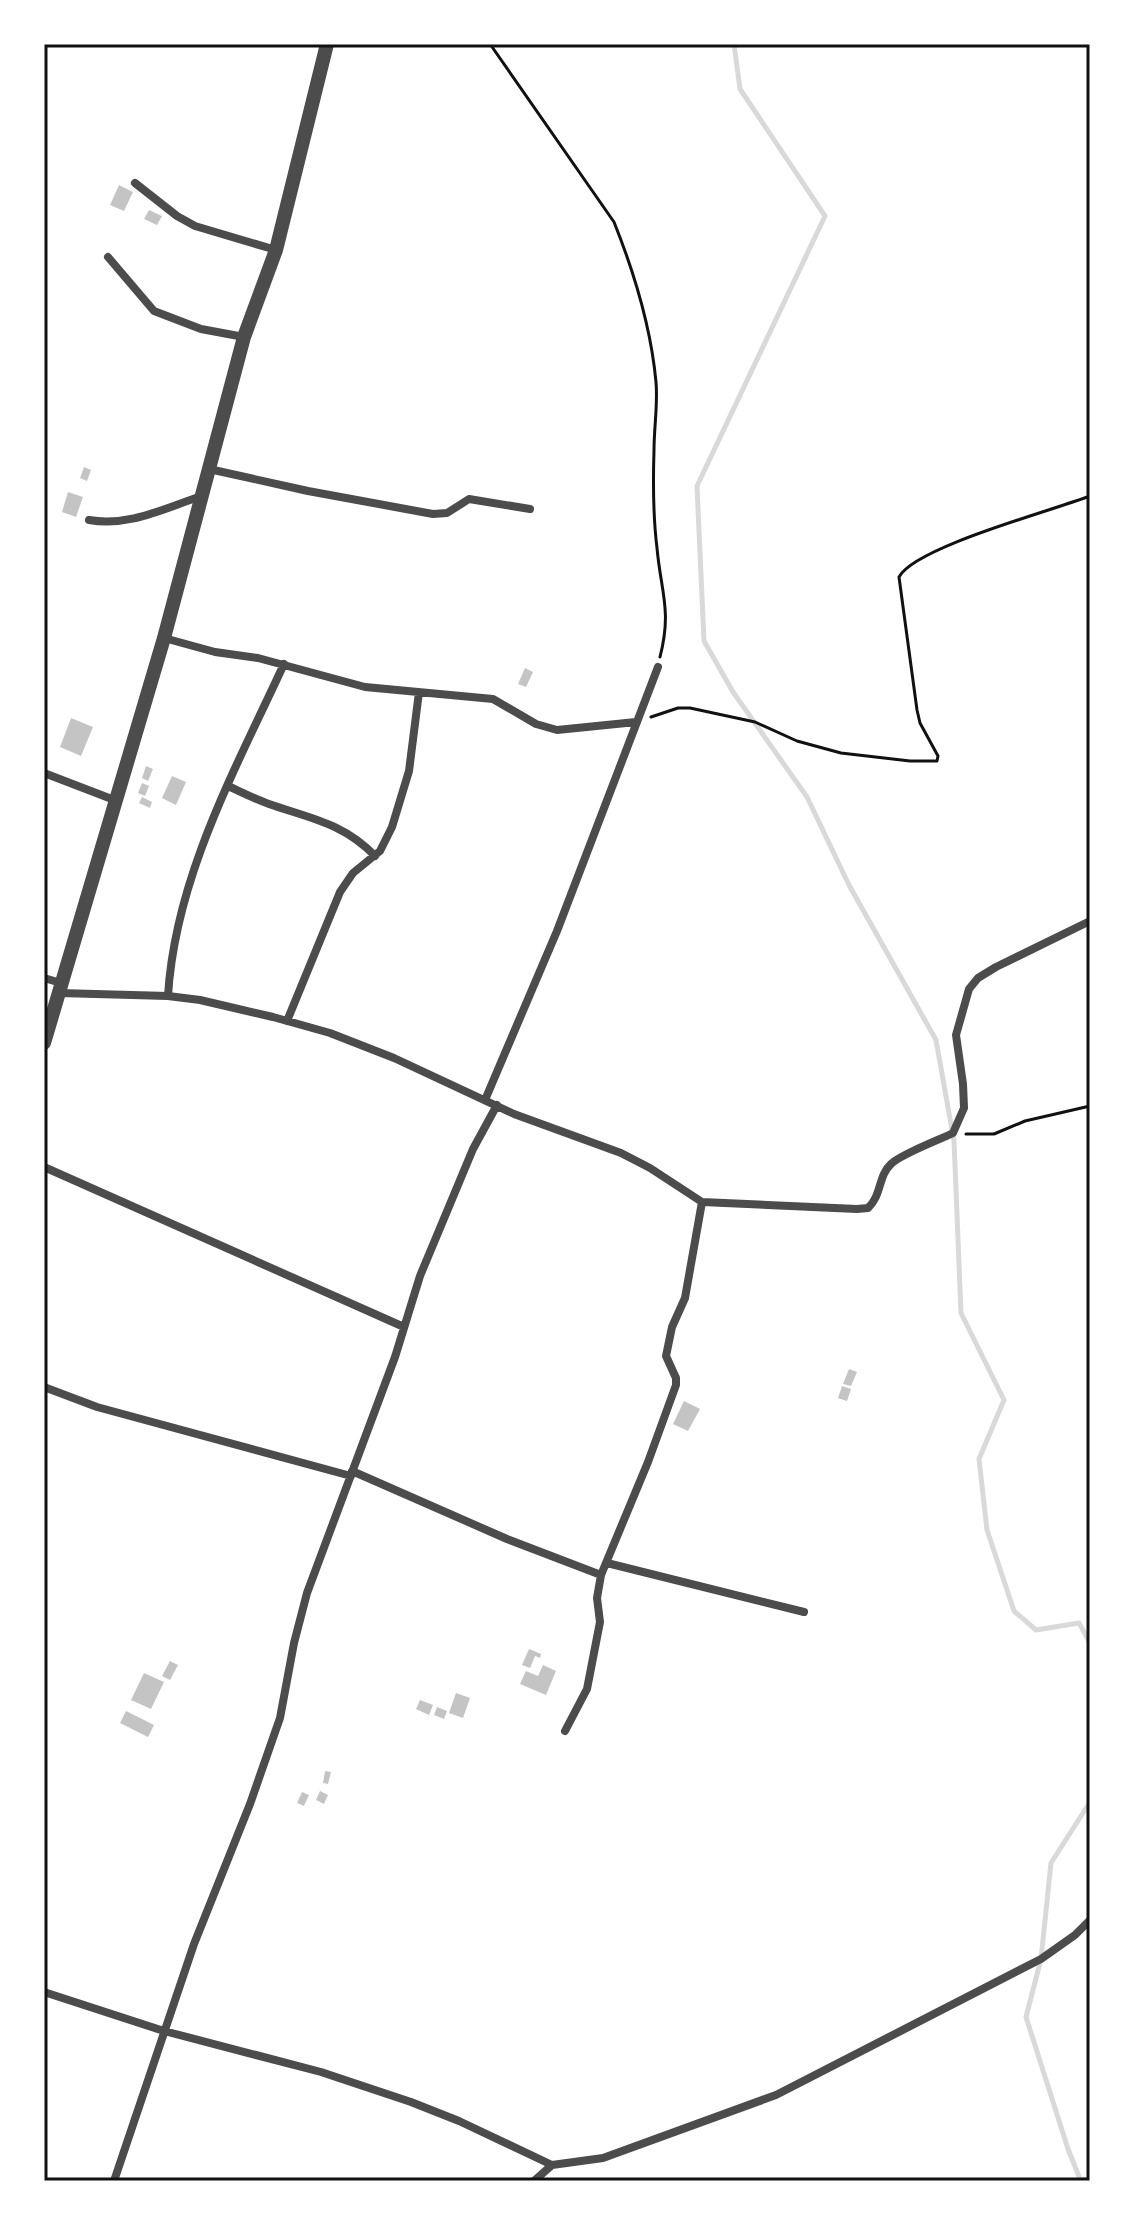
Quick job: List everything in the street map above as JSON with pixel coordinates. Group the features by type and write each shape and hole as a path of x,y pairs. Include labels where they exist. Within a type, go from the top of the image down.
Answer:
{"street":[{"path":"44,1043 164,638 244,337 276,250 327,44"},
{"path":"135,183 195,226 276,250"},
{"path":"108,257 154,311 201,329 244,337"},
{"path":"209,469 296,489 433,514 447,513 469,499 530,509"},
{"path":"89,520 107,523 132,520 202,496"},
{"path":"164,638 215,652 284,664 365,687 493,699 536,724 557,730 636,722"},
{"path":"168,996 170,956 181,909 214,817 284,664"},
{"path":"485,1100 557,931 658,667"},
{"path":"287,1021 340,892 353,873 380,851 400,805 409,771 419,692"},
{"path":"44,773 117,801"},
{"path":"228,786 266,803 342,829 356,837 375,856"},
{"path":"44,978 60,988 200,1000 330,1033 497,1105 621,1153 702,1202 868,1208 878,1196 882,1177 891,1163 953,1133 964,1108 956,1035 969,989 978,978 996,967 1090,921"},
{"path":"114,2181 194,1944 250,1804 280,1718 307,1593 395,1357 420,1276 473,1149 497,1105"},
{"path":"44,1167 404,1327"},
{"path":"565,1731 587,1689 600,1622 597,1598 601,1575 676,1385 666,1356 672,1327 685,1298 702,1202"},
{"path":"44,1387 97,1407 352,1474 601,1575"},
{"path":"607,1563 804,1612"},
{"path":"44,1992 164,2031 321,2072 411,2102 552,2165 603,2158 776,2095 1041,1959 1090,1920"},
{"path":"534,2181 552,2165"}],"path":[{"path":"490,44 614,222 638,293 657,384 654,450 657,549 667,609 666,633 658,667"},
{"path":"636,722 668,711 690,708 755,722 797,741 841,753 937,761 938,756 920,723 911,678 899,577 904,568 935,550 1090,496"},
{"path":"953,1133 994,1134 1025,1121 1090,1106"}],"building":[{"path":"119,185 133,192 124,211 110,205"},
{"path":"149,210 162,216 157,225 144,219"},
{"path":"84,467 91,470 87,481 80,478"},
{"path":"68,492 83,497 76,517 62,512"},
{"path":"525,668 533,672 526,687 518,684"},
{"path":"71,718 93,727 81,756 60,747"},
{"path":"146,766 153,769 148,781 142,778"},
{"path":"172,776 186,782 176,805 162,798"},
{"path":"142,783 149,786 145,796 138,793"},
{"path":"142,797 152,802 150,808 139,803"},
{"path":"849,1369 857,1372 851,1386 843,1384"},
{"path":"842,1386 851,1389 847,1401 838,1398"},
{"path":"684,1401 700,1409 688,1431 673,1424"},
{"path":"529,1649 541,1654 540,1658 535,1656 530,1668 522,1665"},
{"path":"170,1661 178,1665 170,1680 162,1676"},
{"path":"543,1665 556,1671 546,1695 520,1684 526,1671 538,1676"},
{"path":"144,1673 164,1682 151,1709 131,1700"},
{"path":"456,1693 470,1698 463,1718 449,1713"},
{"path":"420,1700 433,1705 429,1715 416,1709"},
{"path":"437,1707 447,1711 444,1719 434,1715"},
{"path":"126,1711 154,1725 148,1737 120,1723"},
{"path":"325,1771 331,1772 328,1784 323,1783"},
{"path":"320,1791 328,1795 324,1804 316,1800"},
{"path":"302,1792 309,1795 304,1806 297,1803"}],"waterway":[{"path":"734,44 740,89 825,216 697,486 704,641 733,692 807,797 849,885 936,1040 954,1141 961,1313 1004,1400 979,1459 987,1530 1014,1611 1036,1630 1079,1623 1090,1643"},
{"path":"1090,1802 1051,1863 1041,1959 1026,2017 1068,2149 1080,2179 1090,2180"}]}
